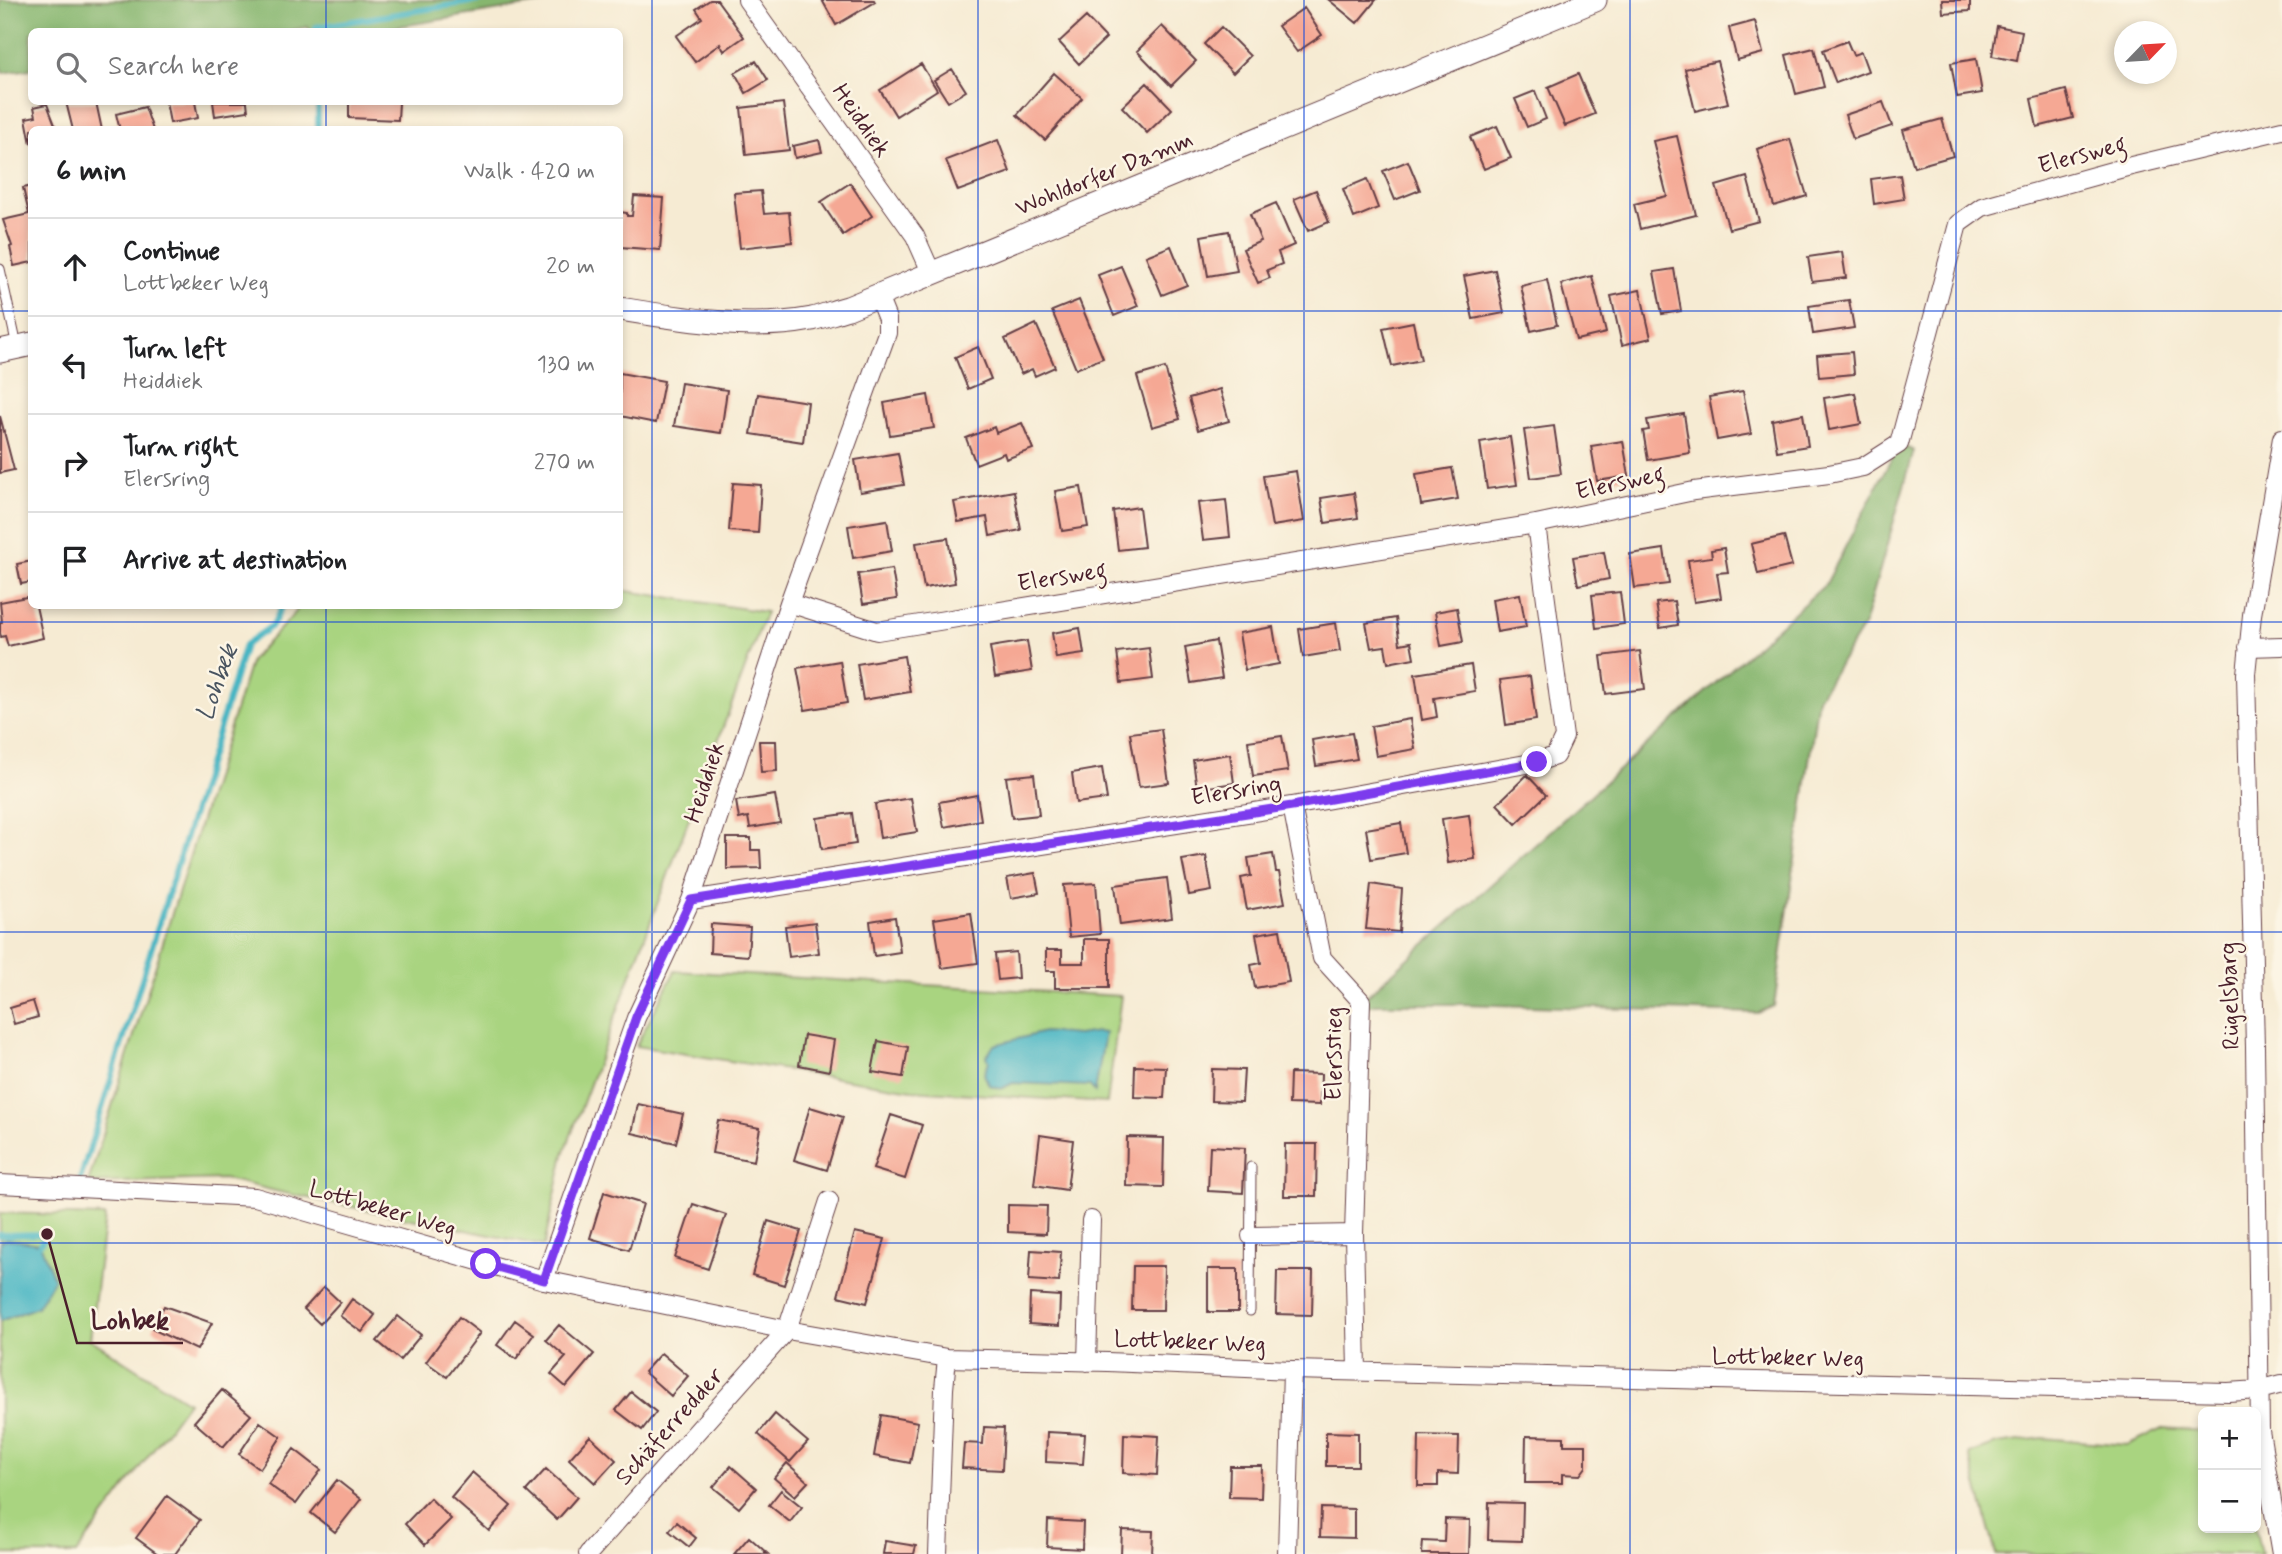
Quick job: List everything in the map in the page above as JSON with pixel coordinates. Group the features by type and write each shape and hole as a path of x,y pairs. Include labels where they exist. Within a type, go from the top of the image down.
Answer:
{"street":[{"name":"Heiddiek","path":"747,0 915,236 931,272"},
{"name":"Wohldorfer Damm","path":"623,309 675,318 745,324 811,319 848,308 1595,0"},
{"name":"Elersweg","path":"789,603 877,631 1536,524 1694,491 1864,467 1899,444 1958,224 1982,206 2123,168 2282,130"},
{"name":"Heiddiek","path":"544,1280 636,1017 691,900 789,603 887,333 887,319 877,294"},
{"name":"Rügelsbarg","path":"2281,1554 2260,1431 2255,1047 2246,688 2248,647 2282,438"},
{"name":"Elersring","path":"691,900 1292,806 1537,762 1555,756 1564,737 1536,524"},
{"path":"2248,647 2282,646"},
{"name":"Elersstieg","path":"1292,806 1322,958 1361,1001 1354,1234 1357,1371"},
{"name":"Lottbeker Weg","path":"0,1184 255,1197 544,1280 787,1330 947,1358 1292,1370 2186,1391 2259,1390 2282,1384"},
{"path":"787,1330 829,1202"},
{"name":"Lottbeker Weg","path":"1087,1362 1091,1220"},
{"path":"1251,1236 1354,1234"},
{"name":"Schäferredder","path":"588,1554 787,1330"},
{"path":"938,1554 947,1358"},
{"name":"Lottbeker Weg","path":"1287,1554 1292,1370"}],"lane":[{"path":"0,270 16,347"},
{"path":"1250,1311 1251,1167"}],"green space":[{"path":"0,0 563,0 389,28 28,28 28,69 3,73 0,65"},
{"path":"1899,444 1914,451 1864,625 1818,698 1774,1006 1758,1013 1462,1004 1375,1004 1360,1008 1361,1001 1826,584"},
{"path":"623,590 766,612 564,1154 544,1246 226,1179 88,1183 251,660 297,609 623,609"},
{"path":"675,971 1121,996 1107,1103 912,1090 636,1046"},
{"path":"0,1213 105,1216 90,1339 188,1402 76,1554 0,1554 0,1321 37,1307 7,1239 0,1241"},
{"path":"2164,1428 2198,1431 2198,1533 2256,1533 2261,1554 1996,1554 1969,1454 1997,1444 2043,1438 2127,1445"}],"water":[{"path":"1044,1032 1077,1035 1105,1033 1095,1092 1090,1086 1013,1083 1001,1089 989,1085 984,1074 989,1061 987,1056 994,1045"},
{"path":"7,1239 40,1244 54,1279 37,1307 0,1321 0,1241"}],"building":[{"path":"710,0 717,0 744,37 724,51 720,44 695,62 676,36 702,18 696,9"},
{"path":"822,0 874,0 875,2 836,25"},
{"path":"1329,0 1376,0 1357,23"},
{"path":"1942,0 1970,0 1970,11 1943,13"},
{"path":"1304,8 1322,35 1297,52 1278,26"},
{"path":"1086,17 1106,38 1079,64 1059,42"},
{"path":"1755,21 1763,53 1737,60 1729,28"},
{"path":"1162,26 1196,61 1171,86 1137,51"},
{"path":"1997,26 2022,31 2017,61 1992,56"},
{"path":"1221,27 1250,56 1233,73 1204,44"},
{"path":"1847,41 1853,55 1861,52 1868,71 1836,83 1823,50"},
{"path":"1814,48 1824,87 1796,94 1786,55"},
{"path":"1976,59 1982,93 1957,97 1951,63"},
{"path":"756,61 768,80 746,93 735,73"},
{"path":"1717,61 1728,103 1695,111 1685,69"},
{"path":"921,64 937,90 896,116 880,90"},
{"path":"952,69 966,91 948,102 934,80"},
{"path":"1054,73 1082,98 1045,140 1017,115"},
{"path":"1578,74 1595,114 1565,126 1548,87"},
{"path":"1147,83 1172,109 1147,133 1122,107"},
{"path":"2066,90 2073,118 2037,127 2031,99"},
{"path":"1535,91 1546,119 1527,127 1515,99"},
{"path":"1883,102 1892,126 1853,139 1845,115"},
{"path":"783,103 789,150 746,155 741,108"},
{"path":"47,105 55,126 28,126 28,128 26,118 36,116 34,107"},
{"path":"67,105 97,105 101,126 72,126"},
{"path":"167,105 196,105 198,118 170,123"},
{"path":"213,105 247,105 248,111 215,116"},
{"path":"349,105 399,105 398,120 349,118"},
{"path":"145,107 152,126 119,126 116,114"},
{"path":"1942,119 1953,156 1914,167 1903,130"},
{"path":"1497,126 1511,158 1484,169 1470,137"},
{"path":"1677,136 1696,215 1640,229 1634,204 1667,196 1653,141"},
{"path":"1790,139 1807,196 1774,206 1757,149"},
{"path":"819,140 822,152 795,158 793,146"},
{"path":"998,140 1010,172 958,191 946,160"},
{"path":"1408,161 1420,190 1395,200 1383,171"},
{"path":"1900,175 1904,199 1874,204 1871,179"},
{"path":"1747,177 1759,221 1729,229 1716,186"},
{"path":"1367,179 1378,208 1354,218 1343,189"},
{"path":"850,183 872,216 843,235 821,202"},
{"path":"28,187 28,210 23,188"},
{"path":"1316,190 1329,222 1308,231 1294,199"},
{"path":"761,191 764,214 789,212 792,242 740,248 734,193"},
{"path":"634,196 664,198 660,250 623,247 623,212 632,216"},
{"path":"1276,203 1294,245 1278,252 1282,264 1267,270 1270,278 1258,283 1243,249 1261,241 1250,214"},
{"path":"28,214 28,263 14,266 12,246 3,220"},
{"path":"1229,231 1237,271 1208,276 1201,236"},
{"path":"1171,246 1187,285 1162,295 1146,256"},
{"path":"1842,252 1846,278 1812,282 1808,257"},
{"path":"1121,266 1138,306 1114,316 1098,275"},
{"path":"1674,269 1681,311 1662,314 1654,272"},
{"path":"1495,270 1504,313 1473,319 1464,276"},
{"path":"1592,276 1606,333 1576,340 1561,284"},
{"path":"1547,280 1557,325 1531,331 1521,286"},
{"path":"1640,290 1651,338 1622,345 1611,296"},
{"path":"1079,300 1103,358 1076,369 1052,311"},
{"path":"1849,300 1854,328 1813,334 1809,306"},
{"path":"1413,322 1421,360 1392,366 1383,328"},
{"path":"1036,324 1055,367 1035,376 1032,369 1021,374 1005,339"},
{"path":"978,347 991,379 968,389 955,357"},
{"path":"1852,352 1854,374 1819,377 1817,355"},
{"path":"1165,368 1180,419 1152,427 1137,376"},
{"path":"623,374 664,381 656,423 623,417"},
{"path":"681,383 727,390 721,433 674,426"},
{"path":"1220,389 1229,421 1198,430 1189,398"},
{"path":"1743,391 1751,434 1717,440 1709,397"},
{"path":"1855,393 1861,424 1829,430 1824,398"},
{"path":"758,394 808,402 803,442 751,434"},
{"path":"928,395 934,428 890,435 884,403"},
{"path":"1684,414 1690,453 1648,460 1643,431 1649,430 1647,420"},
{"path":"1803,414 1808,446 1777,451 1772,420"},
{"path":"0,416 14,470 0,473"},
{"path":"1022,423 1033,449 1006,459 1004,453 976,464 966,438 994,427 996,433"},
{"path":"1554,426 1561,474 1531,478 1524,430"},
{"path":"1510,437 1517,485 1487,489 1480,442"},
{"path":"1623,441 1629,476 1597,481 1591,446"},
{"path":"898,453 904,485 860,492 855,460"},
{"path":"1452,468 1458,499 1421,505 1416,474"},
{"path":"1296,471 1304,521 1272,526 1263,476"},
{"path":"733,483 761,485 758,533 729,531"},
{"path":"1081,487 1088,527 1062,531 1055,491"},
{"path":"1014,491 1021,530 990,536 987,517 958,522 954,502"},
{"path":"1354,493 1358,518 1325,523 1321,498"},
{"path":"1226,500 1230,537 1203,540 1198,503"},
{"path":"1139,507 1144,547 1118,550 1113,511"},
{"path":"887,520 892,551 853,558 848,526"},
{"path":"1784,536 1792,566 1758,574 1751,544"},
{"path":"948,538 955,583 924,588 916,543"},
{"path":"1724,548 1728,572 1717,573 1721,598 1694,602 1688,560 1712,557 1711,550"},
{"path":"1664,549 1669,584 1635,588 1630,554"},
{"path":"1604,552 1609,579 1578,585 1573,557"},
{"path":"28,562 28,583 21,584 17,564"},
{"path":"892,569 897,599 863,604 858,574"},
{"path":"1620,592 1624,624 1596,628 1592,595"},
{"path":"1520,594 1526,627 1497,632 1492,599"},
{"path":"28,597 28,609 37,609 43,638 8,646 5,636 1,637 0,633 0,602"},
{"path":"1674,601 1678,625 1660,628 1656,603"},
{"path":"1457,608 1463,642 1441,646 1435,612"},
{"path":"1396,618 1400,644 1411,642 1414,658 1388,663 1385,646 1371,648 1366,623"},
{"path":"1336,623 1340,651 1303,657 1299,629"},
{"path":"1273,627 1279,664 1245,670 1239,633"},
{"path":"1080,628 1084,654 1056,658 1052,633"},
{"path":"1027,641 1032,671 995,677 990,647"},
{"path":"1216,641 1222,678 1191,683 1185,647"},
{"path":"1149,648 1153,679 1121,683 1117,652"},
{"path":"1640,651 1645,689 1606,694 1601,656"},
{"path":"904,656 910,692 863,700 857,664"},
{"path":"840,661 847,703 805,710 797,668"},
{"path":"1471,665 1475,691 1434,698 1437,717 1422,720 1415,674"},
{"path":"1530,676 1536,720 1506,725 1500,680"},
{"path":"1410,719 1415,749 1376,756 1371,726"},
{"path":"1161,729 1169,783 1139,787 1130,733"},
{"path":"1352,733 1357,759 1316,766 1312,740"},
{"path":"1282,736 1288,771 1253,776 1248,741"},
{"path":"759,741 776,741 777,771 761,772"},
{"path":"1230,754 1234,783 1197,789 1193,760"},
{"path":"1102,768 1107,799 1076,803 1072,773"},
{"path":"1034,774 1039,815 1012,818 1006,777"},
{"path":"1527,775 1546,795 1516,824 1497,804"},
{"path":"775,795 780,823 750,828 748,817 739,819 736,801"},
{"path":"977,795 981,820 944,827 939,802"},
{"path":"911,798 917,832 880,838 875,804"},
{"path":"852,813 856,844 822,849 817,818"},
{"path":"1469,815 1475,859 1448,863 1442,819"},
{"path":"1401,823 1406,853 1371,859 1366,829"},
{"path":"727,838 751,838 751,850 760,850 761,868 727,869"},
{"path":"1273,854 1285,903 1247,910 1241,878 1251,876 1248,858"},
{"path":"1206,856 1212,891 1189,895 1182,860"},
{"path":"1035,873 1039,893 1011,898 1007,878"},
{"path":"1167,878 1172,918 1120,925 1115,885"},
{"path":"1096,883 1100,934 1069,937 1064,885"},
{"path":"1371,884 1402,889 1399,932 1366,929"},
{"path":"971,913 978,963 942,968 934,919"},
{"path":"895,917 900,952 874,956 870,921"},
{"path":"815,922 819,953 789,957 785,926"},
{"path":"711,924 750,927 748,956 710,953"},
{"path":"1280,930 1289,982 1255,988 1251,965 1261,963 1256,934"},
{"path":"1084,939 1109,939 1109,988 1055,988 1055,971 1046,971 1046,950 1062,950 1062,963 1084,963"},
{"path":"1016,952 1018,978 998,980 995,954"},
{"path":"33,1001 38,1017 14,1024 10,1008"},
{"path":"804,1035 834,1040 829,1071 799,1065"},
{"path":"878,1041 908,1047 903,1077 872,1072"},
{"path":"1135,1066 1166,1067 1164,1098 1134,1097"},
{"path":"1212,1069 1244,1070 1242,1102 1211,1101"},
{"path":"1290,1073 1321,1074 1320,1105 1289,1104"},
{"path":"638,1104 683,1114 676,1143 632,1133"},
{"path":"810,1107 843,1117 827,1170 794,1160"},
{"path":"891,1115 922,1125 905,1179 873,1169"},
{"path":"718,1120 760,1128 754,1161 712,1153"},
{"path":"1040,1135 1073,1140 1067,1190 1034,1185"},
{"path":"1127,1137 1164,1138 1163,1187 1126,1186"},
{"path":"1285,1144 1317,1144 1316,1196 1284,1196"},
{"path":"1210,1146 1245,1148 1243,1193 1208,1191"},
{"path":"604,1192 643,1204 629,1250 590,1238"},
{"path":"693,1204 726,1215 708,1269 675,1258"},
{"path":"1008,1205 1047,1206 1046,1234 1008,1232"},
{"path":"768,1221 801,1231 784,1285 752,1275"},
{"path":"855,1232 885,1239 867,1303 838,1296"},
{"path":"1031,1250 1061,1252 1059,1282 1029,1280"},
{"path":"1133,1266 1164,1266 1163,1310 1132,1310"},
{"path":"1208,1269 1238,1269 1238,1312 1208,1312"},
{"path":"1277,1271 1313,1271 1312,1315 1276,1314"},
{"path":"324,1287 340,1302 320,1324 304,1309"},
{"path":"1030,1294 1060,1296 1059,1326 1029,1324"},
{"path":"352,1299 375,1315 362,1332 340,1316"},
{"path":"164,1306 212,1323 197,1350 152,1329"},
{"path":"398,1316 421,1335 400,1360 377,1341"},
{"path":"459,1317 480,1333 447,1377 426,1362"},
{"path":"515,1320 534,1334 516,1359 497,1345"},
{"path":"559,1325 594,1354 566,1387 551,1374 566,1357 546,1340"},
{"path":"661,1353 688,1376 671,1396 644,1372"},
{"path":"222,1390 251,1415 223,1447 194,1422"},
{"path":"631,1392 656,1412 642,1430 616,1410"},
{"path":"775,1414 808,1442 790,1462 758,1434"},
{"path":"881,1415 918,1422 910,1463 874,1456"},
{"path":"260,1422 281,1437 260,1469 239,1454"},
{"path":"984,1427 1004,1428 1002,1470 962,1468 964,1443 983,1444"},
{"path":"1047,1432 1085,1434 1083,1464 1046,1462"},
{"path":"1326,1432 1358,1433 1358,1466 1326,1466"},
{"path":"1124,1434 1159,1436 1157,1475 1123,1473"},
{"path":"1419,1435 1459,1436 1458,1474 1438,1473 1438,1486 1418,1486"},
{"path":"590,1436 616,1460 595,1483 569,1459"},
{"path":"1526,1436 1564,1437 1564,1445 1586,1445 1586,1467 1580,1475 1562,1474 1562,1483 1525,1483"},
{"path":"294,1449 321,1470 296,1504 268,1484"},
{"path":"787,1463 808,1482 795,1496 774,1478"},
{"path":"731,1466 756,1488 739,1508 713,1487"},
{"path":"1230,1466 1262,1466 1261,1498 1229,1497"},
{"path":"546,1469 577,1497 557,1520 526,1491"},
{"path":"472,1472 511,1506 489,1531 451,1497"},
{"path":"337,1480 361,1499 335,1532 311,1513"},
{"path":"781,1490 802,1507 790,1522 769,1505"},
{"path":"167,1496 200,1520 175,1554 158,1554 136,1538"},
{"path":"430,1498 451,1519 425,1545 405,1524"},
{"path":"1489,1502 1523,1503 1522,1541 1488,1540"},
{"path":"1321,1508 1354,1509 1354,1538 1320,1537"},
{"path":"1445,1519 1470,1520 1469,1554 1422,1554 1423,1541 1444,1542"},
{"path":"1048,1520 1083,1522 1082,1549 1047,1547"},
{"path":"677,1522 696,1538 689,1547 669,1531"},
{"path":"1122,1530 1153,1531 1152,1554 1121,1554"},
{"path":"749,1537 768,1554 734,1554"},
{"path":"885,1541 916,1546 914,1554 883,1554"}],"waterway":[{"name":"Lohbek","path":"316,28 483,0"},
{"name":"Lohbek","path":"318,105 318,126"},
{"name":"Lohbek","path":"79,1183 245,645 273,625 281,609"},
{"name":"Lohbek","path":"0,1235 47,1234"},
{"path":"40,1244 47,1234"}],"place":[{"name":"Lohbek","path":"47,1234"}],"route":[{"path":"486,1264 544,1280 636,1017 691,900 1292,806 1537,762"}]}
